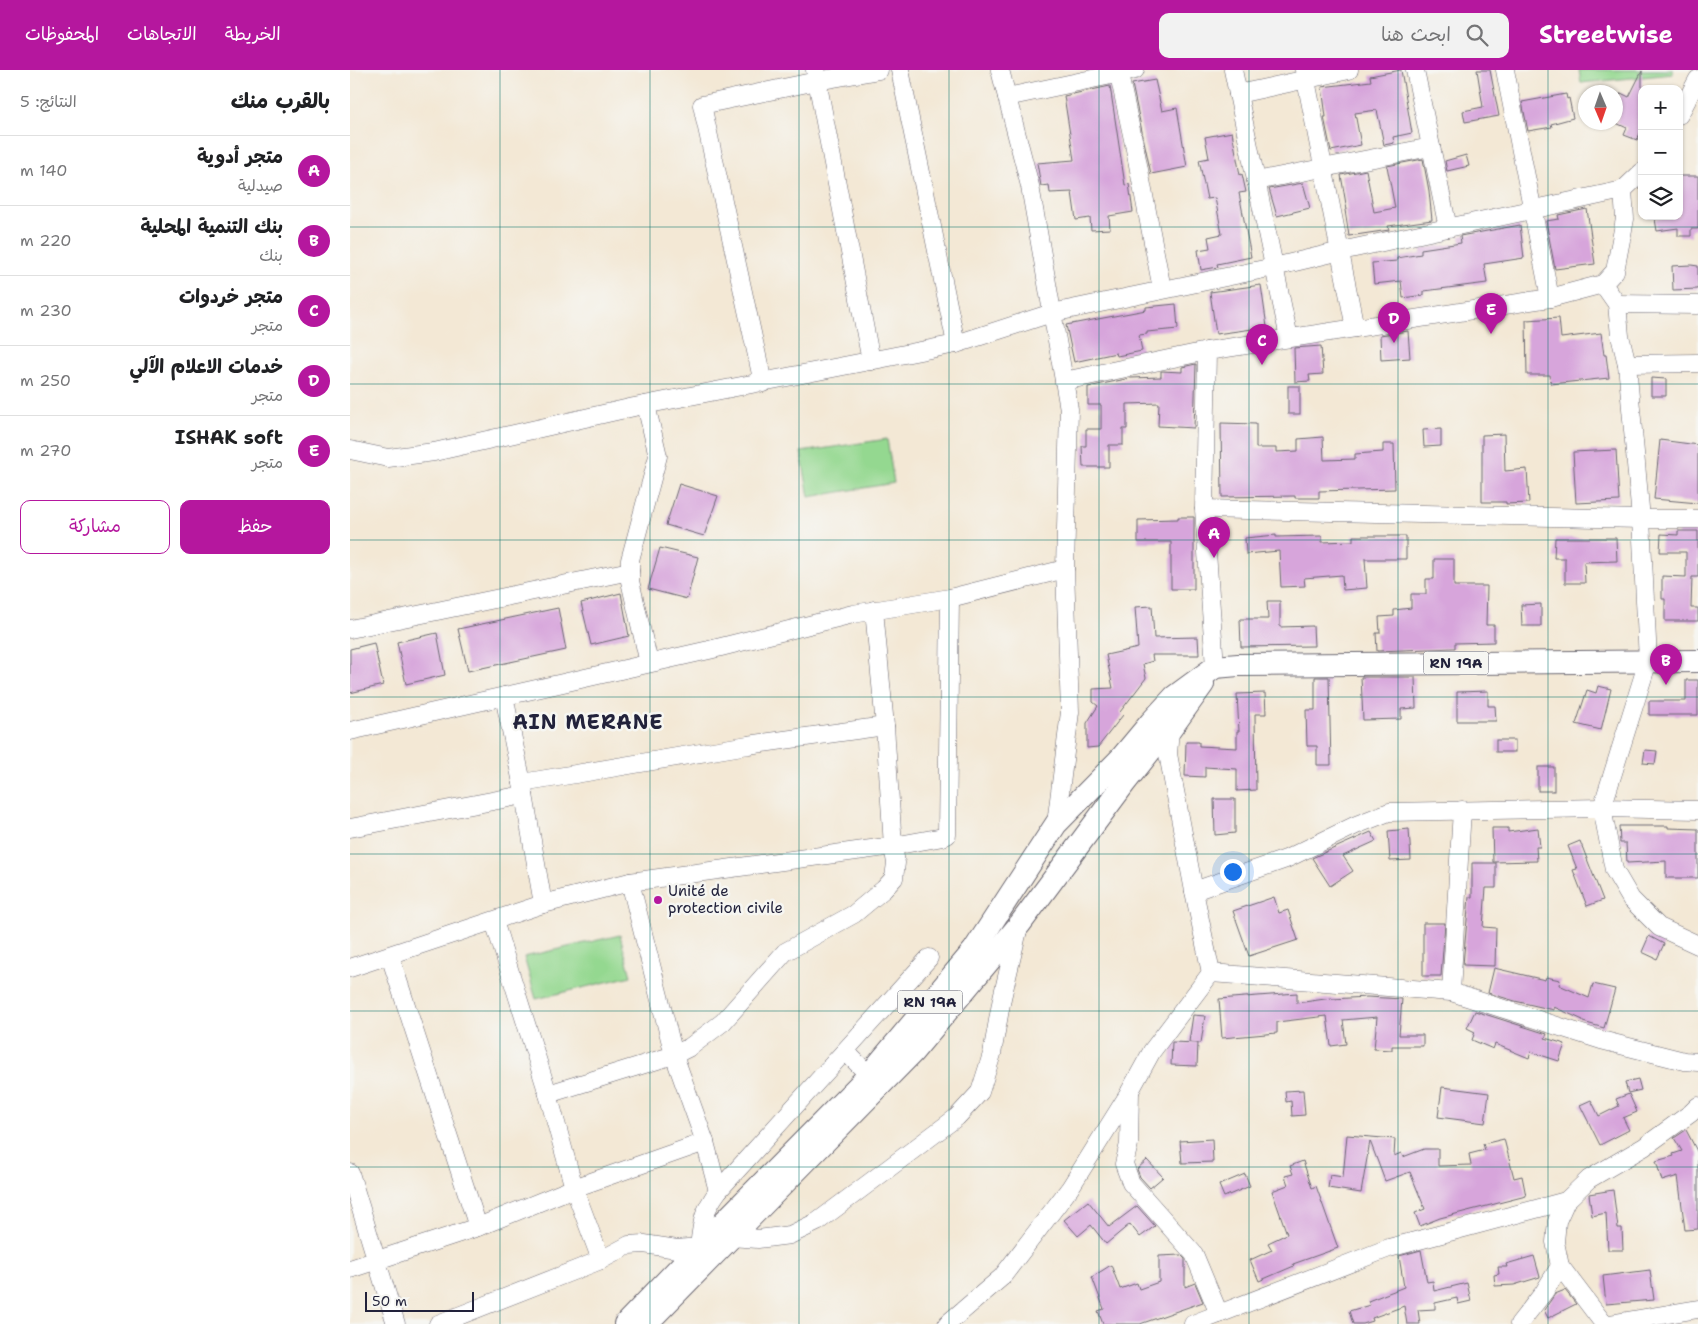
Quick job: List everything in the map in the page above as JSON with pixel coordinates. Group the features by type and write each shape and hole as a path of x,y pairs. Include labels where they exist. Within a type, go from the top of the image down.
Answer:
{"main road":[{"name":"RN 19A","path":"625,1324 869,1075 974,950 1056,824 1121,758 1174,697 1215,667 1238,665 1698,661"},
{"name":"RN 19A","path":"646,1324 913,1052 1020,924 1130,776 1170,730 1215,667"}],"street":[{"path":"763,383 702,104 816,75 879,70"},
{"path":"900,70 956,344"},
{"path":"1000,70 1030,186 1069,409 1064,569 1070,712 1056,824"},
{"path":"1233,70 1289,338"},
{"path":"1238,94 1305,75 1349,70"},
{"path":"1415,70 1448,228"},
{"path":"1504,70 1550,298"},
{"path":"1007,96 1124,71 1134,144 1162,289"},
{"path":"816,75 871,361"},
{"path":"1305,75 1355,328"},
{"path":"1683,107 1698,79"},
{"path":"1256,181 1431,147"},
{"path":"350,450 388,458 434,452 646,405 956,344 1052,313 1274,267 1623,190 1639,175"},
{"path":"1064,381 1207,351 1550,298 1603,284 1615,271 1625,219 1623,190"},
{"path":"1603,284 1617,304 1620,336 1627,364 1641,519 1648,661 1602,808 1614,870 1631,898 1658,928 1698,945"},
{"path":"1617,304 1698,305"},
{"path":"1207,351 1204,508 1215,667"},
{"path":"1627,364 1698,363"},
{"path":"646,405 658,456 630,560 630,581 649,663"},
{"path":"1204,508 1698,519"},
{"path":"350,731 649,663 853,614 950,598 1064,569"},
{"path":"350,629 630,571"},
{"path":"350,968 543,904 630,882 943,838 947,835 950,598"},
{"path":"548,1094 674,1055 690,1047 723,1022 785,952 854,914 894,878 896,863 893,846 885,726 874,610"},
{"path":"504,696 523,789 543,904"},
{"path":"350,828 523,789 748,745 885,726"},
{"path":"947,1324 1002,1276 1070,1188 1130,1091 1152,1051 1211,973 1168,754 1170,730"},
{"path":"1194,891 1286,859 1356,825 1390,812 1602,808 1698,810"},
{"path":"1451,992 1462,810"},
{"path":"630,882 674,1055 705,1142 718,1191"},
{"path":"494,921 548,1094 574,1188 601,1260"},
{"path":"731,1237 758,1239 790,1236 817,1222 957,1117 980,1092 992,1054 1002,998 1020,924"},
{"path":"390,956 478,1227"},
{"path":"438,1324 601,1260 629,1245 644,1244 677,1249 699,1247 707,1208 718,1191 929,958"},
{"path":"1211,973 1451,992 1601,1040 1684,1061 1698,1062"},
{"path":"844,1051 869,1075"},
{"path":"1130,1091 1129,1144 1124,1164 1131,1183 1194,1254 1219,1314"},
{"path":"1604,1324 1560,1266 1555,1242 1557,1220 1566,1201 1589,1179 1644,1147 1698,1106"},
{"path":"350,1269 478,1227 574,1188 705,1142"},
{"path":"350,1173 396,1324"},
{"path":"1193,1324 1389,1248 1566,1201"},
{"path":"1519,1324 1544,1292 1560,1266"},
{"path":"1609,1324 1698,1309"}],"green space":[{"path":"1579,70 1673,70 1673,74 1581,83"},
{"path":"887,439 894,483 809,497 801,452"},
{"path":"620,935 631,976 536,999 524,957"}],"building":[{"path":"1401,70 1412,133 1393,137 1394,143 1384,145 1377,110 1355,113 1361,145 1331,151 1324,117 1326,117 1322,87 1371,81 1370,76"},
{"path":"1477,70 1490,70 1499,116 1465,122 1463,111 1483,107"},
{"path":"1642,71 1642,85 1638,85 1637,140 1624,135 1627,128 1623,126 1623,94 1629,97"},
{"path":"1155,80 1162,111 1177,108 1187,167 1151,174 1132,84"},
{"path":"1110,86 1125,185 1129,184 1133,212 1109,216 1110,229 1091,230 1090,218 1076,220 1072,192 1050,193 1049,185 1041,186 1037,163 1074,160 1064,96"},
{"path":"1566,94 1567,99 1569,98 1573,118 1551,124 1552,127 1528,131 1522,102"},
{"path":"1232,132 1240,175 1242,174 1246,192 1239,193 1251,257 1217,264 1218,267 1201,270 1198,250 1210,248 1208,237 1222,234 1215,198 1207,199 1199,160 1209,158 1205,137"},
{"path":"1466,155 1469,166 1447,171 1445,161"},
{"path":"1423,159 1432,220 1388,226 1389,230 1349,236 1341,175 1366,170 1374,212 1395,208 1387,166"},
{"path":"1683,176 1698,176 1698,229 1691,229 1691,236 1678,236 1678,228 1657,231 1655,220 1683,220"},
{"path":"1303,183 1310,208 1277,216 1269,189"},
{"path":"1587,209 1595,264 1555,269 1546,221 1559,219 1558,215"},
{"path":"1520,225 1524,258 1484,264 1487,283 1424,291 1424,295 1403,298 1401,281 1374,284 1372,263 1397,261 1397,258 1421,254 1421,249 1461,243 1460,236"},
{"path":"1672,266 1698,266 1698,289 1673,290"},
{"path":"1261,285 1267,327 1216,334 1210,292"},
{"path":"1176,304 1178,329 1147,332 1147,334 1139,335 1142,351 1117,356 1116,353 1074,362 1066,325 1146,310 1146,307"},
{"path":"1559,318 1561,338 1601,333 1609,378 1551,384 1550,375 1527,375 1526,320"},
{"path":"1408,331 1410,358 1381,360 1380,335"},
{"path":"1321,346 1323,374 1309,375 1310,381 1295,382 1294,348"},
{"path":"1196,364 1194,428 1158,426 1159,403 1127,404 1127,429 1123,429 1123,445 1109,445 1109,467 1083,467 1082,446 1086,446 1086,429 1101,429 1101,405 1088,405 1088,387 1131,378 1161,377 1161,371 1182,372 1182,367"},
{"path":"1651,378 1666,379 1666,396 1651,396"},
{"path":"1288,386 1300,386 1300,414 1288,414"},
{"path":"1221,423 1256,424 1256,448 1276,448 1276,452 1298,451 1298,439 1323,437 1324,460 1355,459 1355,454 1383,452 1383,444 1394,444 1395,489 1319,491 1319,498 1295,498 1295,496 1222,497"},
{"path":"1441,429 1441,446 1424,447 1423,430"},
{"path":"1504,434 1505,471 1527,469 1529,503 1482,502 1482,435"},
{"path":"1660,440 1698,445 1698,503 1654,499"},
{"path":"1616,450 1619,501 1576,503 1573,452"},
{"path":"679,484 718,496 704,536 666,525"},
{"path":"1178,517 1194,517 1194,589 1171,589 1171,542 1138,542 1138,520 1178,519"},
{"path":"1678,531 1698,531 1698,577 1692,577 1691,608 1698,608 1698,621 1665,621 1665,599 1662,599 1662,576 1686,577 1686,552 1660,552 1661,534 1678,535"},
{"path":"1276,535 1276,537 1322,536 1322,542 1353,541 1353,536 1406,536 1406,559 1365,559 1367,588 1343,590 1342,575 1304,578 1305,586 1281,587 1279,551 1246,554 1245,538"},
{"path":"1555,538 1616,538 1617,561 1584,562 1585,583 1565,583 1565,558 1554,558"},
{"path":"660,548 698,557 687,599 648,589"},
{"path":"1434,559 1454,559 1454,586 1487,586 1486,625 1494,625 1494,642 1455,643 1455,648 1377,651 1376,633 1380,633 1379,617 1394,616 1394,610 1411,608 1411,594 1426,594 1426,579 1434,579"},
{"path":"621,593 629,636 591,645 581,603"},
{"path":"1267,601 1280,601 1280,627 1313,626 1314,646 1241,647 1240,619 1268,619"},
{"path":"1541,604 1541,626 1522,626 1521,605"},
{"path":"1152,606 1154,638 1198,637 1199,655 1152,655 1153,661 1143,664 1146,678 1120,712 1123,715 1098,747 1087,748 1087,723 1098,706 1093,702 1093,689 1113,688 1106,655 1138,648 1135,607"},
{"path":"558,608 566,650 468,671 458,629"},
{"path":"437,633 445,675 406,684 397,642"},
{"path":"374,643 383,685 350,693 350,649"},
{"path":"1315,677 1329,677 1331,765 1317,765 1317,746 1307,746 1306,710 1315,710"},
{"path":"1361,677 1415,677 1416,708 1401,709 1401,719 1363,720"},
{"path":"1686,680 1698,680 1698,715 1649,715 1649,701 1686,701"},
{"path":"1598,686 1611,689 1601,730 1576,724 1587,690 1596,693"},
{"path":"1488,691 1488,706 1495,706 1496,721 1457,721 1457,692"},
{"path":"1265,693 1266,714 1255,714 1256,790 1237,791 1237,769 1205,767 1205,777 1185,776 1186,742 1199,742 1199,746 1237,748 1237,731 1239,731 1237,694"},
{"path":"1496,740 1515,740 1515,752 1496,752"},
{"path":"1645,750 1657,751 1655,764 1643,763"},
{"path":"1538,767 1554,767 1554,791 1538,791"},
{"path":"1214,799 1235,799 1235,833 1215,835"},
{"path":"1619,826 1668,826 1668,828 1698,829 1698,878 1666,878 1666,861 1627,863 1626,843 1620,843"},
{"path":"1492,828 1508,828 1508,832 1538,828 1540,847 1536,847 1537,861 1493,862"},
{"path":"1409,829 1411,860 1390,861 1388,831"},
{"path":"1371,832 1376,841 1343,856 1353,871 1330,886 1312,858"},
{"path":"1580,841 1603,900 1587,906 1573,870 1577,869 1568,846"},
{"path":"1472,863 1496,863 1496,888 1486,888 1483,927 1496,928 1495,966 1463,965 1469,897 1472,897"},
{"path":"1274,897 1279,913 1288,910 1298,940 1249,956 1233,911"},
{"path":"1423,923 1445,923 1441,976 1423,976"},
{"path":"1649,936 1664,944 1657,959 1642,952"},
{"path":"1494,968 1545,980 1546,977 1560,980 1559,985 1589,998 1593,984 1615,989 1604,1028 1583,1022 1583,1020 1554,1007 1554,1010 1488,993"},
{"path":"1297,993 1297,1003 1332,998 1402,999 1399,1035 1423,1035 1423,1046 1392,1046 1392,1050 1374,1049 1377,1017 1343,1020 1346,1044 1331,1046 1327,1016 1277,1022 1277,1033 1222,1038 1219,999"},
{"path":"1475,1011 1547,1034 1545,1038 1565,1044 1559,1061 1531,1052 1529,1058 1495,1044 1493,1049 1472,1040 1475,1032 1467,1028"},
{"path":"1193,1015 1205,1016 1201,1043 1189,1042"},
{"path":"1172,1042 1198,1043 1197,1066 1171,1065"},
{"path":"1638,1079 1641,1090 1628,1093 1625,1082"},
{"path":"1442,1087 1489,1093 1485,1123 1438,1117"},
{"path":"1303,1090 1305,1115 1292,1116 1291,1101 1286,1102 1285,1091"},
{"path":"1629,1094 1637,1112 1623,1118 1629,1130 1600,1145 1580,1105 1591,1100 1599,1116 1619,1106 1616,1099"},
{"path":"1686,1130 1698,1153 1698,1229 1685,1230 1678,1176 1662,1181 1656,1161 1674,1156 1673,1154 1682,1151 1674,1138"},
{"path":"1347,1135 1395,1139 1394,1156 1401,1153 1403,1157 1424,1149 1438,1149 1438,1166 1471,1165 1469,1154 1485,1150 1483,1144 1504,1139 1514,1178 1522,1176 1526,1196 1440,1218 1420,1226 1415,1213 1425,1209 1410,1172 1385,1181 1370,1141 1361,1193 1328,1188 1330,1175 1343,1177"},
{"path":"1212,1139 1213,1162 1182,1163 1180,1141"},
{"path":"1147,1160 1163,1177 1150,1188 1140,1177 1137,1169"},
{"path":"1303,1161 1312,1188 1316,1186 1338,1248 1293,1264 1294,1266 1259,1281 1250,1260 1272,1250 1268,1243 1287,1234 1272,1191 1288,1185 1285,1176 1293,1174 1290,1166"},
{"path":"1245,1174 1250,1186 1224,1197 1219,1185"},
{"path":"1613,1190 1618,1228 1622,1228 1623,1250 1608,1250 1606,1213 1592,1216 1589,1194"},
{"path":"1088,1201 1109,1227 1137,1206 1155,1226 1140,1237 1130,1224 1106,1244 1091,1225 1078,1236 1064,1220"},
{"path":"1421,1250 1427,1282 1433,1281 1434,1291 1467,1283 1471,1301 1458,1304 1457,1298 1435,1303 1435,1309 1418,1310 1420,1324 1407,1324 1404,1306 1372,1318 1373,1321 1353,1324 1349,1311 1370,1305 1368,1301 1404,1287 1399,1256"},
{"path":"1181,1255 1185,1259 1185,1287 1195,1283 1203,1302 1140,1324 1103,1324 1098,1311 1104,1309 1092,1277 1111,1265 1120,1289 1137,1283 1139,1289 1159,1282 1159,1256"},
{"path":"1534,1256 1540,1277 1514,1285 1495,1286 1494,1275 1499,1274 1498,1267 1507,1267 1506,1264"},
{"path":"1650,1270 1654,1300 1606,1304 1603,1276"},
{"path":"1565,1290 1576,1304 1548,1318 1544,1310 1555,1294"}],"place":[{"name":"ISHAK soft","path":"1491,334"},
{"name":"خدمات الاعلام الآلي","path":"1394,343"},
{"name":"متجر خردوات","path":"1262,365"},
{"name":"متجر أدوية","path":"1214,558"},
{"name":"بنك التنمية المحلية","path":"1666,685"},
{"name":"Unité de protection civile","path":"658,900"}],"district":[{"name":"AIN MERANE","path":"588,722"}]}
